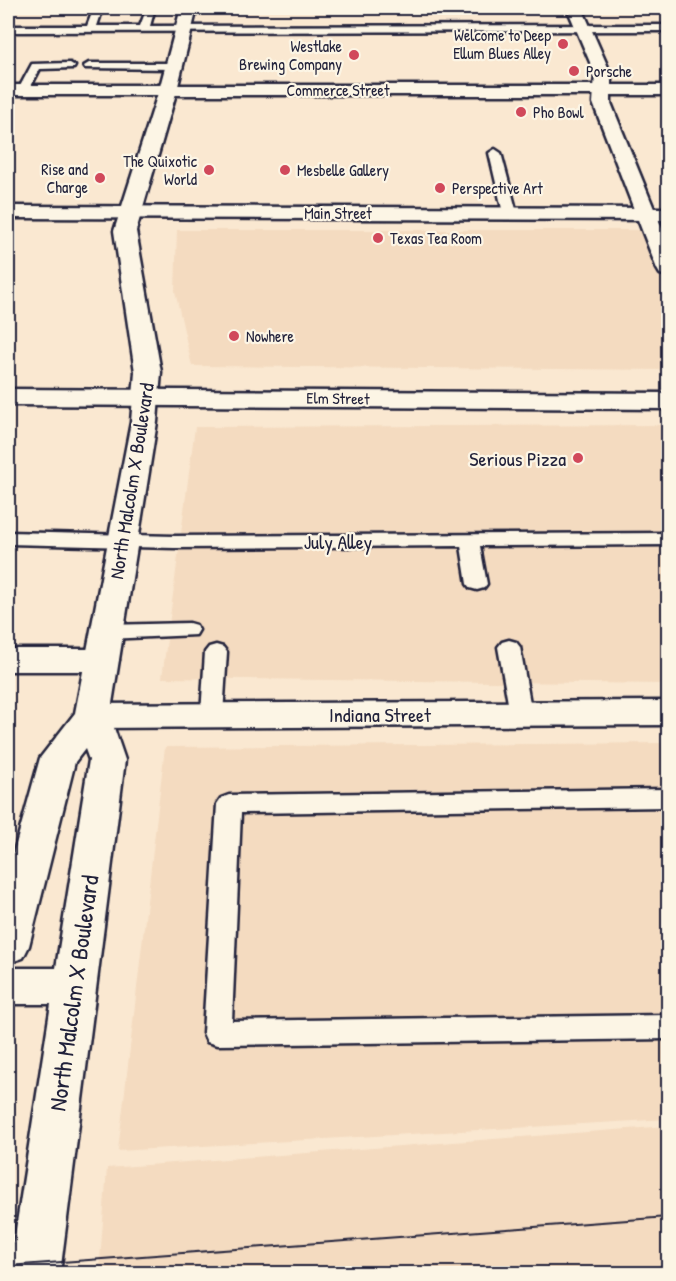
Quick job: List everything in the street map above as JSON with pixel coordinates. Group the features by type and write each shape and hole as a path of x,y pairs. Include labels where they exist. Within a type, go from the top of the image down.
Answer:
{"street":[{"name":"North Malcolm X Boulevard","path":"34,1274 107,760 92,716 144,422 148,372 125,231 168,90 179,37 189,8"},
{"path":"574,8 603,74 601,101 669,269"},
{"name":"Commerce Street","path":"16,90 669,90"},
{"name":"Main Street","path":"8,212 669,214"},
{"name":"Elm Street","path":"8,397 669,401"},
{"path":"8,660 104,646"},
{"name":"Indiana Street","path":"92,716 669,713"},
{"name":"North Malcolm X Boulevard","path":"8,946 58,758 92,716"},
{"path":"8,986 74,986"}],"lane":[{"path":"91,29 98,8"},
{"path":"144,29 151,8"},
{"path":"8,29 144,29 179,37 669,28"},
{"path":"16,90 36,66 70,66"},
{"path":"89,66 174,66"},
{"path":"495,153 510,213"},
{"name":"July Alley","path":"8,538 186,542 669,539"},
{"path":"470,540 477,584"},
{"path":"104,646 189,630"},
{"path":"508,647 521,714"},
{"path":"212,715 216,652"},
{"path":"669,798 229,804 217,1034 669,1027"}],"shaded area":[{"path":"177,230 668,230 668,370 192,366 175,291"},
{"path":"668,425 668,684 162,678 195,427"},
{"path":"668,743 668,1119 118,1151 165,747"},
{"path":"668,1126 668,1273 99,1273 107,1168"}],"tram line":[{"path":"8,1266 668,1217"},
{"path":"583,1274 668,1266"}],"place":[{"name":"Welcome to Deep Ellum Blues Alley","path":"563,44"},
{"name":"Westlake Brewing Company","path":"354,55"},
{"name":"Porsche","path":"574,71"},
{"name":"Pho Bowl","path":"521,112"},
{"name":"The Quixotic World","path":"209,170"},
{"name":"Mesbelle Gallery","path":"285,170"},
{"name":"Rise and Charge","path":"100,178"},
{"name":"Perspective Art","path":"440,188"},
{"name":"Texas Tea Room","path":"378,238"},
{"name":"Nowhere","path":"234,336"},
{"name":"Serious Pizza","path":"578,458"}]}
